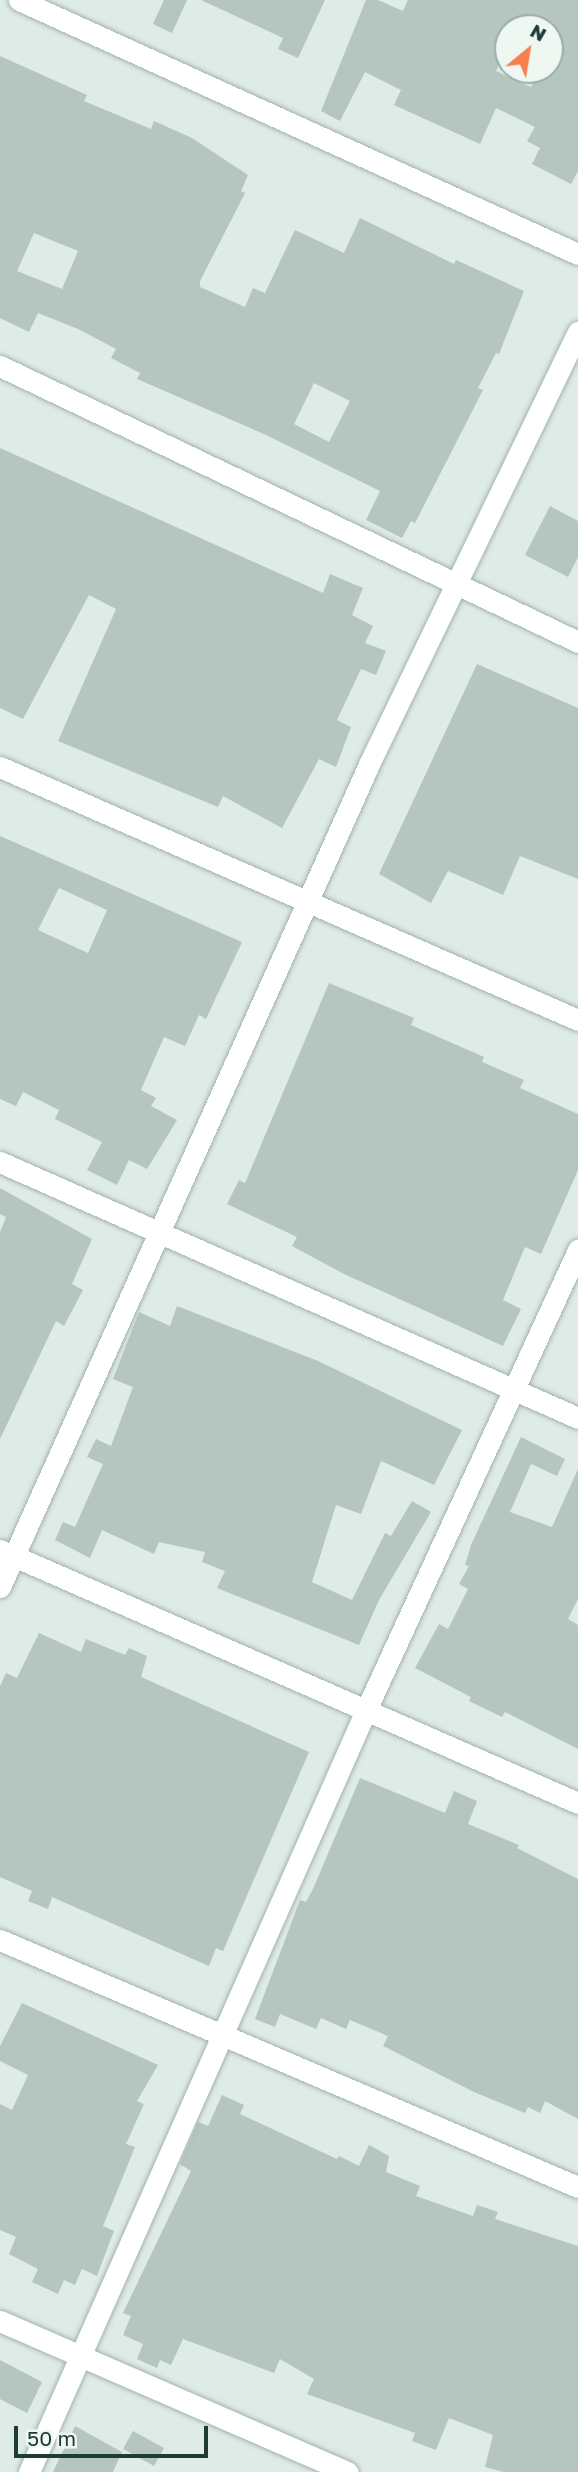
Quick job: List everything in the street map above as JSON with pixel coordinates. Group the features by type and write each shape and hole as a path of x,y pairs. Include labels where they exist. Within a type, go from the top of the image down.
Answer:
{"street":[{"path":"19,0 578,254"},
{"path":"0,1587 7,1553 160,1233 306,905 453,585 578,332"},
{"path":"0,366 453,585 578,642"},
{"path":"0,767 306,905 578,1020"},
{"path":"0,1162 578,1418"},
{"path":"29,2472 366,1710 578,1250"},
{"path":"7,1553 578,1802"},
{"path":"0,1940 578,2187"},
{"path":"0,2321 348,2472"}],"building":[{"path":"164,0 187,0 172,33 153,24"},
{"path":"201,0 325,0 298,58 278,49 283,38"},
{"path":"366,0 378,0 403,11 408,0 578,0 578,171 571,184 532,164 540,148 527,141 535,127 496,108 480,144 394,105 401,90 365,72 340,121 321,111"},
{"path":"0,56 87,95 84,101 151,129 154,121 192,138 248,175 241,191 245,193 200,281 200,287 245,307 253,288 265,293 295,230 344,253 360,218 454,264 456,260 524,291 499,354 496,353 478,388 483,390 415,523 411,521 402,538 366,520 380,491 264,434 137,379 140,373 111,358 116,349 78,329 38,313 29,332 0,318","holes":["34,233 78,251 62,289 17,271","314,383 350,401 329,442 294,424"]},
{"path":"0,448 323,593 330,574 363,588 352,615 373,626 365,643 386,651 376,675 361,669 337,720 351,727 336,767 319,759 282,828 223,796 218,807 58,741 116,609 89,595 23,719 0,708"},
{"path":"550,506 578,521 578,557 568,577 525,555"},
{"path":"477,664 578,708 578,879 520,856 503,895 448,871 431,903 379,874"},
{"path":"0,836 242,942 206,1019 199,1015 185,1046 164,1037 141,1090 156,1098 151,1106 177,1120 147,1169 129,1160 117,1185 87,1170 102,1142 55,1119 59,1110 23,1092 16,1106 0,1099","holes":["59,888 107,910 88,953 38,930"]},
{"path":"329,983 414,1018 411,1025 484,1057 482,1062 524,1080 520,1088 578,1114 578,1170 541,1254 525,1247 503,1300 521,1309 503,1346 344,1274 292,1246 297,1237 227,1204 239,1180 245,1183"},
{"path":"0,1188 92,1239 72,1284 83,1290 64,1326 56,1321 0,1439 0,1232 6,1217 0,1214"},
{"path":"177,1306 318,1361 462,1430 434,1485 381,1461 361,1514 336,1505 312,1582 352,1600 385,1533 391,1536 412,1501 431,1512 379,1600 359,1645 217,1588 225,1571 202,1562 205,1552 159,1542 154,1554 102,1530 90,1558 55,1540 63,1522 75,1527 103,1464 87,1457 96,1439 111,1446 133,1387 113,1379 139,1312 170,1326"},
{"path":"521,1437 565,1459 557,1476 531,1464 510,1512 552,1527 578,1469 578,1599 568,1619 578,1625 578,1749 505,1712 502,1717 469,1701 471,1697 415,1668 439,1624 448,1629 468,1589 459,1584 469,1566 465,1565 471,1545"},
{"path":"39,1633 81,1652 86,1639 125,1655 129,1648 147,1656 141,1677 309,1752 223,1951 216,1948 209,1966 52,1897 48,1909 28,1901 32,1891 0,1877 0,1686 6,1673 17,1678"},
{"path":"360,1778 445,1813 454,1791 477,1801 468,1824 519,1845 517,1848 578,1879 578,2119 545,2101 540,2113 528,2107 525,2113 474,2092 383,2046 388,2036 350,2020 346,2029 321,2018 316,2029 280,2014 275,2027 255,2019 300,1900 306,1902 313,1889"},
{"path":"22,2003 158,2065 137,2101 144,2104 126,2144 135,2147 103,2226 114,2231 97,2276 82,2269 75,2285 64,2280 58,2294 32,2282 38,2269 9,2254 16,2237 0,2230 0,2104 12,2110 28,2075 0,2061 0,2046"},
{"path":"222,2095 244,2105 240,2114 337,2159 339,2156 359,2166 369,2145 389,2156 386,2172 420,2186 416,2196 473,2216 477,2205 498,2212 495,2219 578,2246 578,2472 504,2472 485,2467 493,2435 449,2418 436,2450 412,2441 415,2433 307,2394 314,2379 280,2359 274,2373 183,2339 171,2365 160,2360 157,2368 137,2359 143,2344 123,2335 131,2316 123,2313 191,2171 180,2164 198,2122 208,2126"},
{"path":"0,2360 42,2382 27,2413 0,2399"},
{"path":"75,2426 122,2452 113,2472 53,2472"},
{"path":"133,2431 164,2448 154,2466 123,2449"}]}
